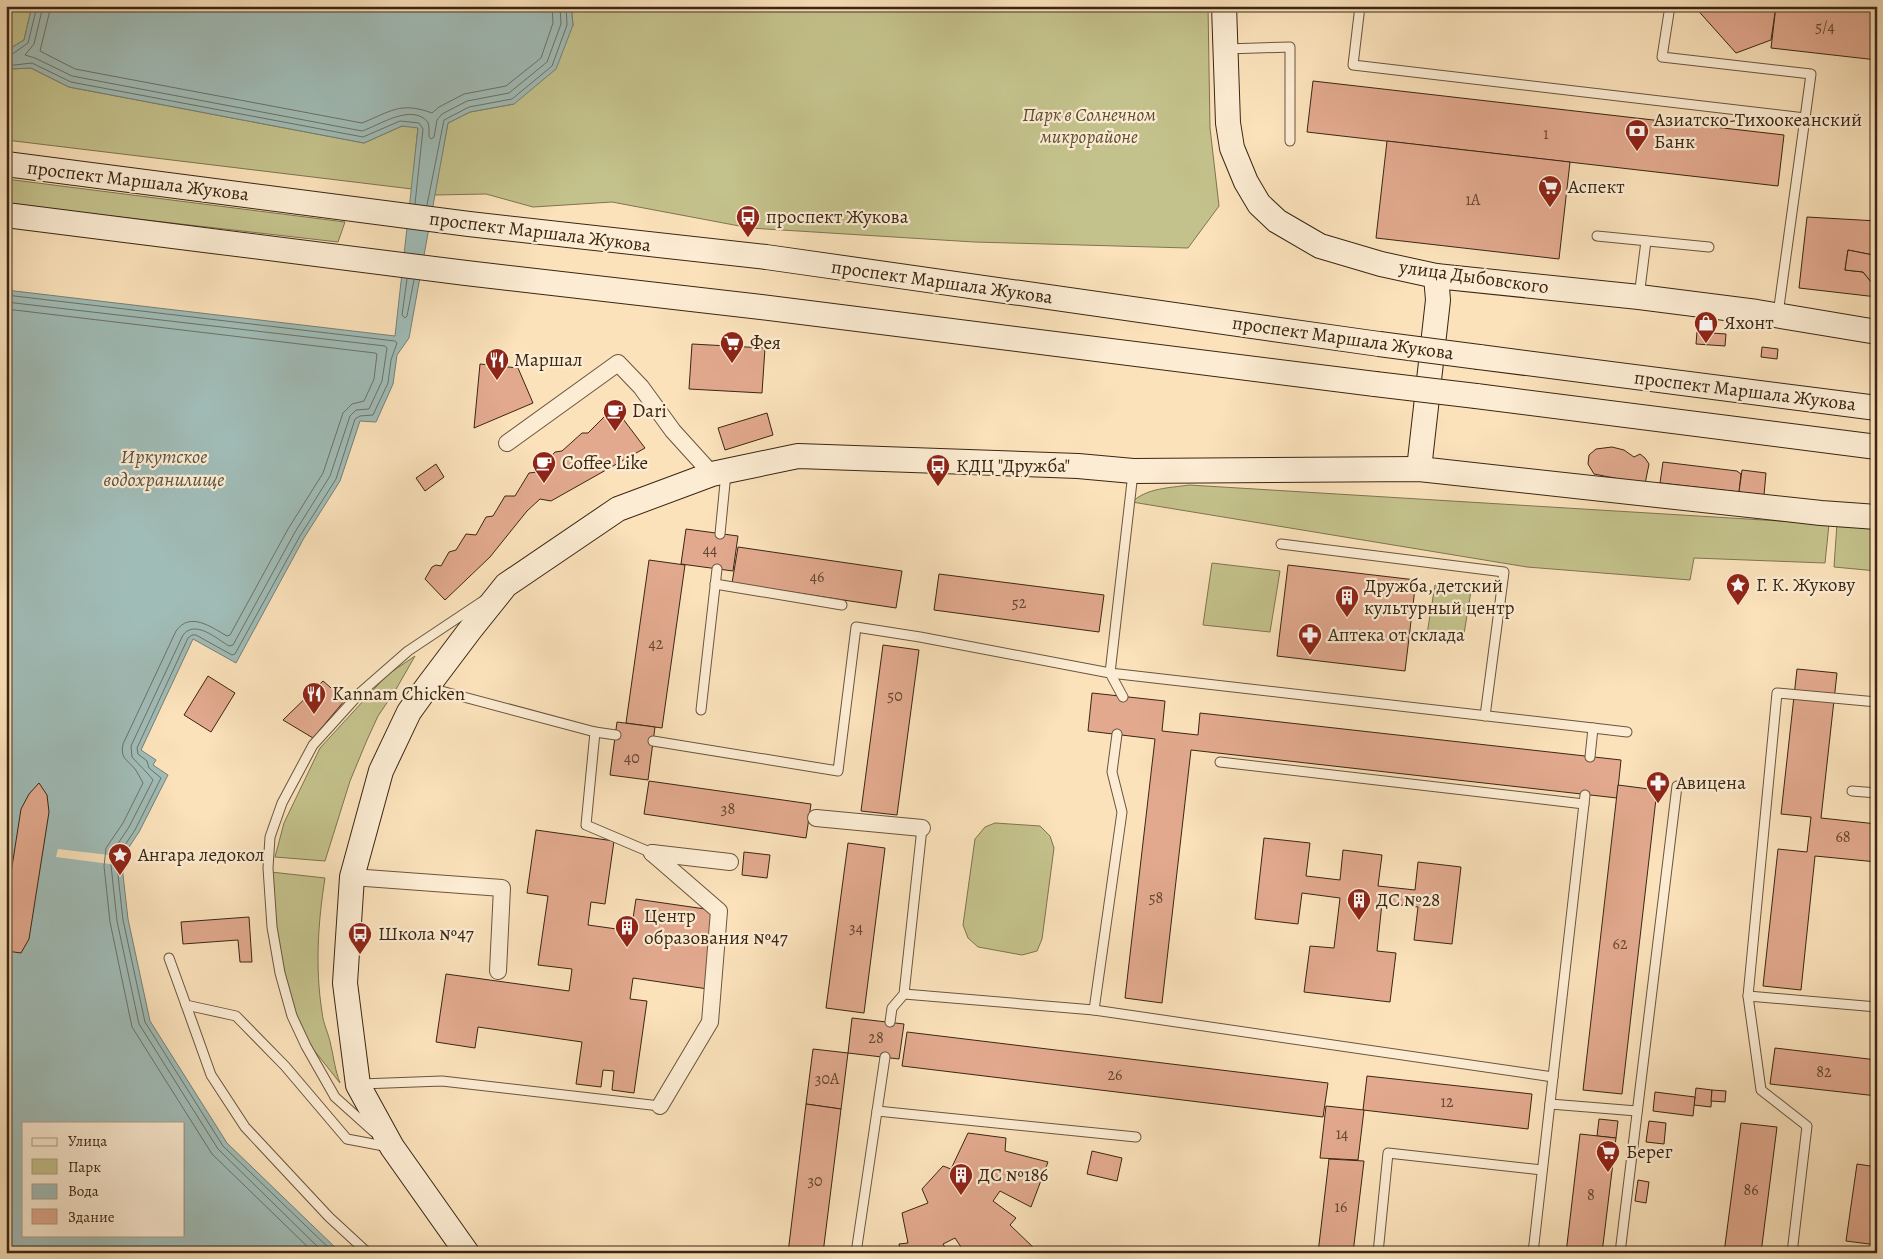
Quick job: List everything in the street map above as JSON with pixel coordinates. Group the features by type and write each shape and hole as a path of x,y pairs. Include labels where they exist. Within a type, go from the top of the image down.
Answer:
{"main road":[{"name":"улица Дыбовского","path":"1224,6 1228,122 1232,148 1246,182 1259,204 1277,221 1320,246 1381,264 1436,276 1639,297 1778,315 1877,332"},
{"name":"проспект Маршала Жукова","path":"6,164 469,224 766,257 1378,344 1877,408"},
{"name":"проспект Маршала Жукова","path":"6,215 466,273 761,307 1877,447"},
{"path":"1419,469 1438,300 1436,276"},
{"path":"467,1253 392,1147 358,1085 345,983 352,877 381,771 409,712 427,687 506,585 618,509 719,472 798,456 1078,466 1133,471 1419,469 1820,513 1877,517"}],"street":[{"path":"507,443 618,363 641,387 674,431 719,472"},
{"path":"816,818 922,828"},
{"path":"652,853 730,862"},
{"path":"652,853 719,911 710,1022 660,1106"},
{"path":"352,877 502,888 498,971"}],"lane":[{"path":"1360,6 1353,65 1804,118"},
{"path":"1670,6 1662,57 1811,74 1778,315"},
{"path":"1225,49 1290,47 1290,142"},
{"path":"1597,236 1709,247"},
{"path":"1639,297 1646,241"},
{"path":"1123,696 1110,673 1133,471"},
{"path":"719,472 720,534"},
{"path":"1281,544 1504,572 1486,716"},
{"path":"700,710 717,569"},
{"path":"715,584 842,605"},
{"path":"392,1147 335,1097 306,1046 292,1016 280,973 272,927 268,868 270,837 282,803 313,744 360,693 408,651 506,585"},
{"path":"653,741 838,771 856,627 920,637 1110,673 1627,732"},
{"path":"427,687 595,732 616,735"},
{"path":"1792,1253 1807,1126 1761,1090 1748,996 1777,693 1877,702"},
{"path":"1590,757 1593,728"},
{"path":"595,732 586,825 652,853"},
{"path":"1094,1010 1122,812 1112,772 1117,734"},
{"path":"1220,762 1585,799 1533,1253"},
{"path":"1620,1253 1677,786"},
{"path":"1852,791 1877,793"},
{"path":"890,1022 892,1008 904,994 922,828"},
{"path":"169,958 211,1075 246,1127 329,1217 368,1253"},
{"path":"904,994 1094,1010 1553,1077"},
{"path":"1748,996 1877,1007"},
{"path":"186,1005 236,1016 285,1066 347,1139 392,1147"},
{"path":"856,1253 885,1057"},
{"path":"358,1085 442,1081 660,1106"},
{"path":"1550,1104 1637,1111"},
{"path":"877,1110 1136,1137"},
{"path":"1378,1253 1388,1153 1542,1170"}],"green space":[{"path":"6,6 32,6 24,40 6,51"},
{"name":"Парк в Солнечном микрорайоне","path":"571,6 1208,6 1210,128 1219,206 1188,248 974,242 750,228 612,202 533,207 486,194 434,195 448,123 470,112 514,104 573,25"},
{"path":"31,68 69,87 364,143 402,126 418,127 412,189 6,140 6,73 9,69"},
{"path":"6,179 345,222 338,242 6,204"},
{"path":"1189,485 1829,524 1825,563 1694,558 1690,580 1527,567 1132,502 1151,491"},
{"path":"1837,523 1877,525 1877,571 1834,567"},
{"path":"1212,563 1280,571 1270,632 1203,625"},
{"path":"1435,585 1471,591 1463,640 1427,634"},
{"path":"415,656 378,716 367,740 350,781 325,861 275,857 284,823 320,748 387,675"},
{"path":"995,823 1040,826 1050,836 1054,848 1042,939 1037,951 1022,955 978,947 968,938 963,925 975,839 985,827"},
{"path":"271,872 325,878 319,928 318,962 320,995 323,1016 340,1083 313,1049 292,1009 273,933"}],"water":[{"name":"Иркутское водохранилище","path":"32,6 571,6 573,25 556,69 514,104 470,112 448,123 409,338 397,355 393,384 376,422 360,421 340,481 304,538 236,663 193,639 141,750 156,760 153,765 168,775 139,832 123,856 122,866 128,919 150,1021 227,1143 341,1253 6,1253 6,290 395,336 418,128 402,126 364,143 69,87 31,68 10,69 6,73 6,51 24,40"}],"pier":[{"path":"58,849 126,857 125,866 56,857"}],"building":[{"path":"1694,6 1776,6 1771,40 1736,53"},
{"path":"1776,6 1877,6 1877,60 1771,48"},
{"path":"1313,81 1784,135 1778,186 1307,132"},
{"path":"1387,141 1570,162 1559,259 1376,238"},
{"path":"1807,217 1877,221 1873,255 1848,250 1845,270 1863,272 1877,289 1877,297 1799,288"},
{"path":"1874,240 1877,240 1877,289 1863,272 1845,270 1848,250 1873,255"},
{"path":"1697,332 1726,334 1725,346 1696,344"},
{"path":"692,344 765,348 762,393 689,389"},
{"path":"1762,347 1778,349 1777,359 1761,357"},
{"path":"480,364 518,368 533,403 474,428"},
{"path":"614,407 645,448 551,501 540,499 527,511 490,557 445,600 425,579 432,567 436,565 441,566 449,552 456,550 466,534 476,535 486,517 493,516 505,496 515,496 529,473 537,472 555,452 562,451 582,433 588,433"},
{"path":"767,413 773,435 725,450 718,428"},
{"path":"1612,447 1624,450 1634,457 1640,454 1645,458 1649,464 1645,484 1594,474 1588,464 1589,455 1596,449"},
{"path":"1663,462 1737,471 1741,474 1739,492 1660,483"},
{"path":"436,464 444,477 425,491 416,478"},
{"path":"1742,470 1766,473 1764,495 1739,492"},
{"path":"686,529 738,536 733,571 681,564"},
{"path":"738,547 902,571 896,608 732,583"},
{"path":"649,560 685,565 662,728 626,723"},
{"name":"Дружба, детский культурный центр","path":"1288,565 1416,580 1405,671 1277,656"},
{"path":"939,574 1104,595 1099,632 934,610"},
{"path":"883,645 919,650 897,815 861,811"},
{"path":"1797,669 1837,673 1821,818 1877,824 1877,862 1815,856 1801,990 1763,986 1778,849 1807,852 1811,817 1781,814"},
{"path":"208,676 235,693 211,732 184,715"},
{"path":"323,681 345,700 313,738 283,720"},
{"path":"1092,693 1165,701 1162,731 1198,735 1200,713 1621,760 1617,798 1191,750 1162,1003 1125,998 1155,739 1088,731"},
{"path":"617,722 655,727 648,780 610,775"},
{"path":"649,781 811,804 806,838 644,814"},
{"path":"39,783 47,795 49,812 29,939 21,953 7,951 6,905 21,809 29,794"},
{"path":"1618,785 1657,790 1622,1094 1583,1090"},
{"name":"Центр образования №47","path":"536,830 614,841 605,904 591,902 588,925 631,931 636,899 719,911 708,989 633,978 630,999 647,1001 634,1093 612,1090 614,1071 603,1070 601,1087 576,1084 582,1042 478,1027 475,1048 436,1042 446,974 569,991 572,969 538,965 548,896 527,893"},
{"name":"ДС №28","path":"1264,838 1310,843 1306,876 1340,880 1343,850 1382,855 1378,886 1415,890 1418,862 1461,867 1452,944 1414,940 1418,907 1382,903 1377,951 1396,953 1390,1002 1304,992 1310,946 1334,948 1340,898 1302,893 1298,924 1255,919"},
{"path":"848,843 885,848 864,1013 826,1008"},
{"path":"744,852 770,855 767,878 742,875"},
{"path":"249,917 252,962 240,962 238,940 183,944 181,922"},
{"path":"852,1018 904,1024 899,1059 848,1053"},
{"path":"907,1032 1328,1083 1323,1117 902,1066"},
{"path":"1775,1048 1877,1060 1877,1096 1770,1084"},
{"path":"813,1049 848,1053 841,1109 806,1104"},
{"path":"1367,1076 1532,1094 1528,1129 1363,1110"},
{"path":"1696,1088 1712,1090 1711,1107 1694,1105"},
{"path":"1712,1090 1726,1091 1725,1102 1711,1101"},
{"path":"1655,1092 1695,1097 1693,1116 1653,1111"},
{"path":"806,1104 841,1109 823,1253 788,1253"},
{"path":"1326,1106 1364,1110 1358,1160 1320,1158"},
{"path":"1599,1119 1618,1121 1616,1138 1597,1136"},
{"path":"1649,1121 1666,1123 1664,1144 1646,1142"},
{"path":"1741,1123 1777,1127 1761,1253 1724,1253"},
{"name":"ДС №186","path":"968,1133 1006,1138 1005,1151 1048,1162 1031,1207 1000,1191 993,1201 1016,1218 1010,1225 1036,1250 1033,1253 965,1253 955,1238 943,1244 948,1253 901,1253 899,1244 908,1243 902,1213 928,1203 922,1189 943,1166 951,1169"},
{"path":"1580,1134 1616,1138 1602,1253 1566,1253"},
{"path":"1092,1151 1122,1158 1117,1181 1087,1174"},
{"path":"1329,1159 1364,1161 1353,1253 1318,1253"},
{"path":"1857,1164 1877,1167 1877,1245 1846,1241"},
{"path":"1638,1180 1649,1182 1646,1203 1635,1201"}],"place":[{"name":"Азиатско-Тихоокеанский Банк","path":"1637,152"},
{"name":"Аспект","path":"1550,208"},
{"name":"проспект Жукова","path":"748,238"},
{"name":"Яхонт","path":"1706,344"},
{"name":"Фея","path":"732,364"},
{"name":"Маршал","path":"497,381"},
{"name":"Dari","path":"615,432"},
{"name":"Coffee Like","path":"544,484"},
{"name":"КДЦ \"Дружба\"","path":"938,487"},
{"name":"Г. К. Жукову","path":"1738,606"},
{"name":"Дружба, детский культурный центр","path":"1347,618"},
{"name":"Аптека от склада","path":"1310,656"},
{"name":"Kannam Chicken","path":"314,715"},
{"name":"Авицена","path":"1658,804"},
{"name":"Ангара ледокол","path":"120,876"},
{"name":"ДС №28","path":"1359,921"},
{"name":"Центр образования №47","path":"627,948"},
{"name":"Школа №47","path":"360,955"},
{"name":"Берег","path":"1608,1173"},
{"name":"ДС №186","path":"961,1196"}]}
